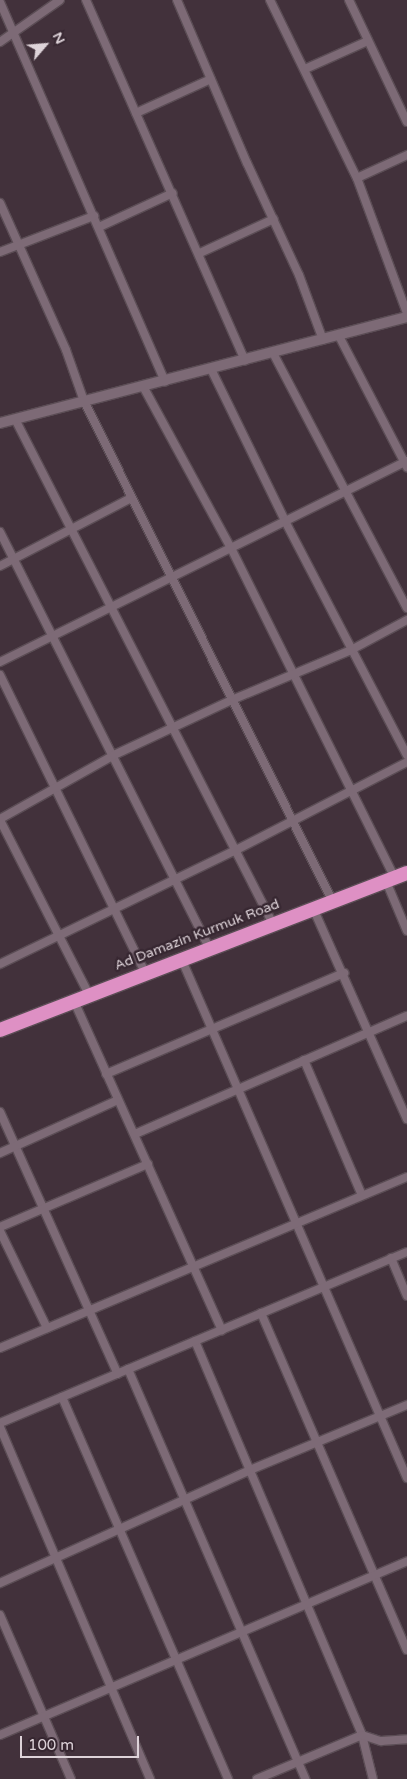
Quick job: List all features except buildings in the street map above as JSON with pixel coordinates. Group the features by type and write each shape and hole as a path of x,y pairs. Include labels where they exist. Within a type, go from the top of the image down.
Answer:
{"highway":[{"name":"Ad Damazin Kurmuk Road","path":"0,1030 144,972 395,877"}],"street":[{"path":"0,42 60,0"},
{"path":"86,0 200,253 244,361"},
{"path":"178,0 210,79 274,219 323,340"},
{"path":"270,0 357,178 407,313"},
{"path":"349,0 407,122"},
{"path":"0,2 99,226 165,382"},
{"path":"305,69 368,42"},
{"path":"136,113 210,79"},
{"path":"357,178 407,155"},
{"path":"99,226 173,193"},
{"path":"0,203 76,374 84,401 171,578 234,699 332,900"},
{"path":"0,252 94,216"},
{"path":"200,253 274,219"},
{"path":"0,423 212,371 407,317"},
{"path":"0,662 345,491 406,464 339,336"},
{"path":"273,354 407,608"},
{"path":"212,371 285,521 407,755"},
{"path":"144,388 231,548 395,877 407,931"},
{"path":"16,419 111,607 174,726 234,851 273,924"},
{"path":"0,566 131,498"},
{"path":"0,532 114,755 209,948"},
{"path":"89,995 0,820 114,755 234,699 351,650 407,620"},
{"path":"0,675 144,972"},
{"path":"0,964 294,822 407,762"},
{"path":"313,908 344,973 407,1119"},
{"path":"181,958 214,1028 407,1478"},
{"path":"106,1074 344,973"},
{"path":"74,1001 222,1330"},
{"path":"134,1134 407,1016"},
{"path":"304,1060 362,1195"},
{"path":"0,1153 118,1100"},
{"path":"0,1112 118,1374"},
{"path":"47,1328 0,1229 44,1208 148,1164"},
{"path":"0,1348 297,1221 407,1177"},
{"path":"0,1423 222,1330 324,1284 407,1252"},
{"path":"391,1258 407,1296"},
{"path":"260,1313 372,1576 407,1650"},
{"path":"195,1341 362,1735 373,1779"},
{"path":"128,1369 305,1779"},
{"path":"62,1397 228,1779"},
{"path":"0,1583 250,1470 407,1405"},
{"path":"0,1427 150,1779"},
{"path":"0,1735 407,1561"},
{"path":"0,1615 71,1779"},
{"path":"257,1779 362,1735 381,1741 407,1739"}]}
